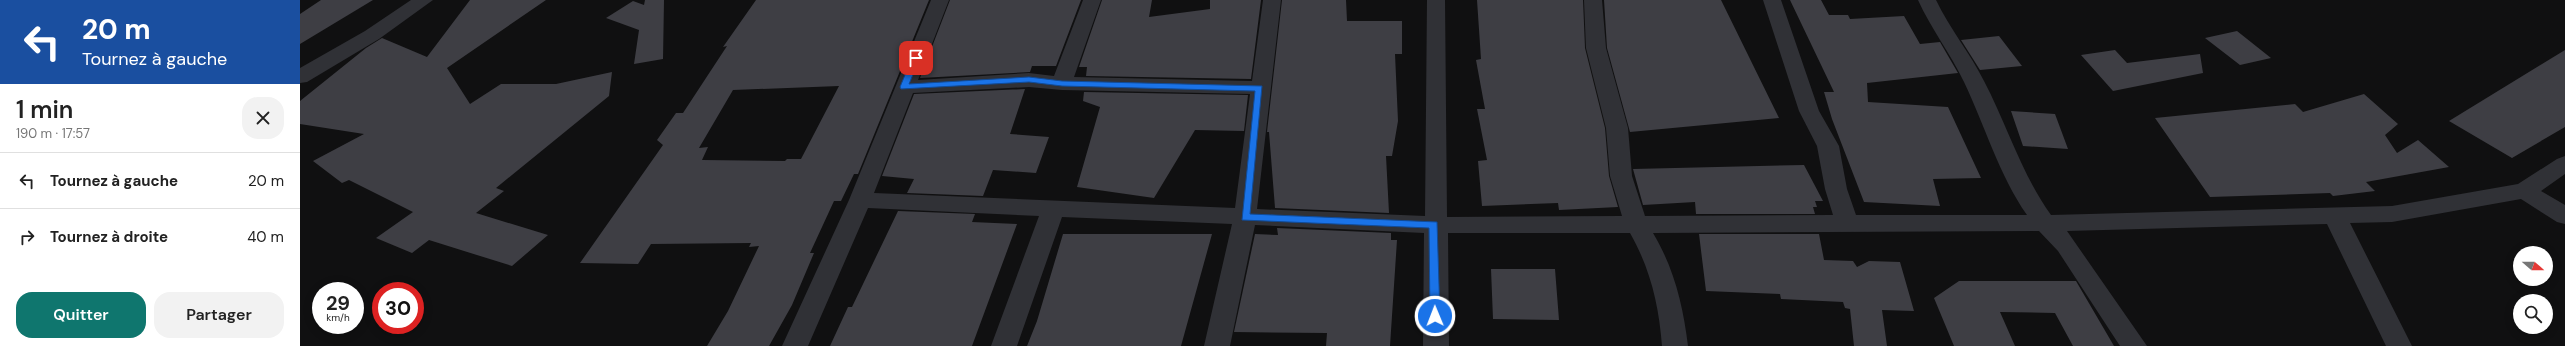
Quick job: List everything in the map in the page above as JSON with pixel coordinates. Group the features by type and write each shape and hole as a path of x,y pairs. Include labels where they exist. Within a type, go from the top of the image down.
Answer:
{"street":[{"path":"300,77 372,35 424,0"},
{"path":"795,346 860,200 940,0"},
{"path":"1062,83 1092,0"},
{"path":"1217,346 1245,218 1259,88 1272,0"},
{"path":"1436,0 1434,225 1436,346"},
{"path":"1593,0 1596,48 1604,84 1617,128 1621,176 1636,224 1649,246 1663,278 1672,316 1675,346"},
{"path":"1772,0 1809,111 1828,146 1836,189 1848,223"},
{"path":"1927,0 1937,22 1974,82 2023,192 2045,223 2066,245 2134,346"},
{"path":"904,87 1029,80 1062,83 1259,88"},
{"path":"860,200 1054,207 1245,218 1434,225 2045,223 2392,214 2524,191 2565,164"},
{"path":"2524,191 2565,216"},
{"path":"1004,346 1054,207"},
{"path":"2335,216 2398,346"}],"building":[{"path":"321,0 373,0 300,44 300,14"},
{"path":"470,0 546,0 447,68 470,104 501,84 556,84 612,72 609,96 496,188 504,191 476,213 548,235 512,266 429,240 412,253 376,238 413,212 349,180 342,183 313,161 364,134 300,124 300,101 366,48 382,38 427,57"},
{"path":"645,0 664,0 663,59 634,64 639,30 606,18 633,1 644,5"},
{"path":"756,0 929,0 858,174 854,174 841,201 834,201 810,253 814,253 792,305 769,346 707,346 728,311 759,246 749,247 751,243 651,244 638,264 580,263 663,145 657,140 676,113 683,113 727,46 723,47","holes":["839,86 801,159 787,159 785,161 702,160 708,147 699,148 733,90"]},
{"path":"950,0 1081,0 1056,66 1032,66 1030,72 920,78"},
{"path":"1102,0 1152,0 1149,17 1210,9 1210,0 1261,0 1251,79 1086,76 1087,67 1079,67"},
{"path":"1282,0 1346,0 1347,21 1402,21 1402,54 1395,54 1398,121 1392,156 1386,156 1389,213 1275,208 1269,132 1267,132"},
{"path":"1477,0 1583,0 1585,48 1605,128 1609,176 1618,207 1559,210 1558,203 1482,206 1478,161 1487,160 1477,109 1485,109 1476,60 1481,59"},
{"path":"1604,0 1721,0 1779,118 1630,132 1607,48"},
{"path":"1790,0 1821,0 1829,15 1848,15 1850,19 1904,16 1920,44 1940,42 1958,73 1867,83 1868,102 1948,107 1981,178 1933,179 1940,206 1864,202 1832,119 1824,92 1834,92"},
{"path":"2237,31 2271,58 2240,65 2205,38"},
{"path":"1999,36 2022,66 1980,70 1961,40"},
{"path":"2115,50 2127,63 2200,54 2203,73 2113,91 2081,55"},
{"path":"2565,50 2565,127 2512,158 2449,121"},
{"path":"1025,89 1010,134 1049,137 1036,173 993,170 983,196 907,193 914,179 882,176 914,94"},
{"path":"1084,92 1248,95 1244,131 1195,130 1154,198 1077,187 1100,107 1083,101"},
{"path":"2364,94 2398,124 2385,135 2397,153 2418,140 2449,167 2366,182 2375,191 2333,196 2330,193 2210,197 2155,118 2295,104 2303,112"},
{"path":"2011,111 2055,114 2068,149 2023,146"},
{"path":"1804,165 1823,201 1815,201 1817,207 1813,207 1815,214 1696,214 1695,202 1643,205 1633,169"},
{"path":"898,211 975,214 972,222 1017,224 972,346 830,346 848,307 852,307"},
{"path":"1277,228 1391,233 1391,240 1397,240 1390,346 1326,346 1327,333 1234,332 1255,234 1278,235"},
{"path":"1063,234 1212,234 1181,346 1027,346 1037,321"},
{"path":"1699,234 1819,234 1824,260 1853,261 1857,267 1869,261 1900,262 1914,311 1882,310 1887,346 1854,346 1850,309 1845,308 1843,302 1781,299 1780,294 1706,291"},
{"path":"1491,269 1555,269 1559,320 1493,319"},
{"path":"1959,281 2076,281 2114,346 2073,346 2055,313 2000,312 2015,346 1954,346 1934,298"}],"route":[{"path":"916,58 904,87 964,82 1029,80 1086,84 1148,84 1259,88 1245,218 1434,225 1435,316"}]}
